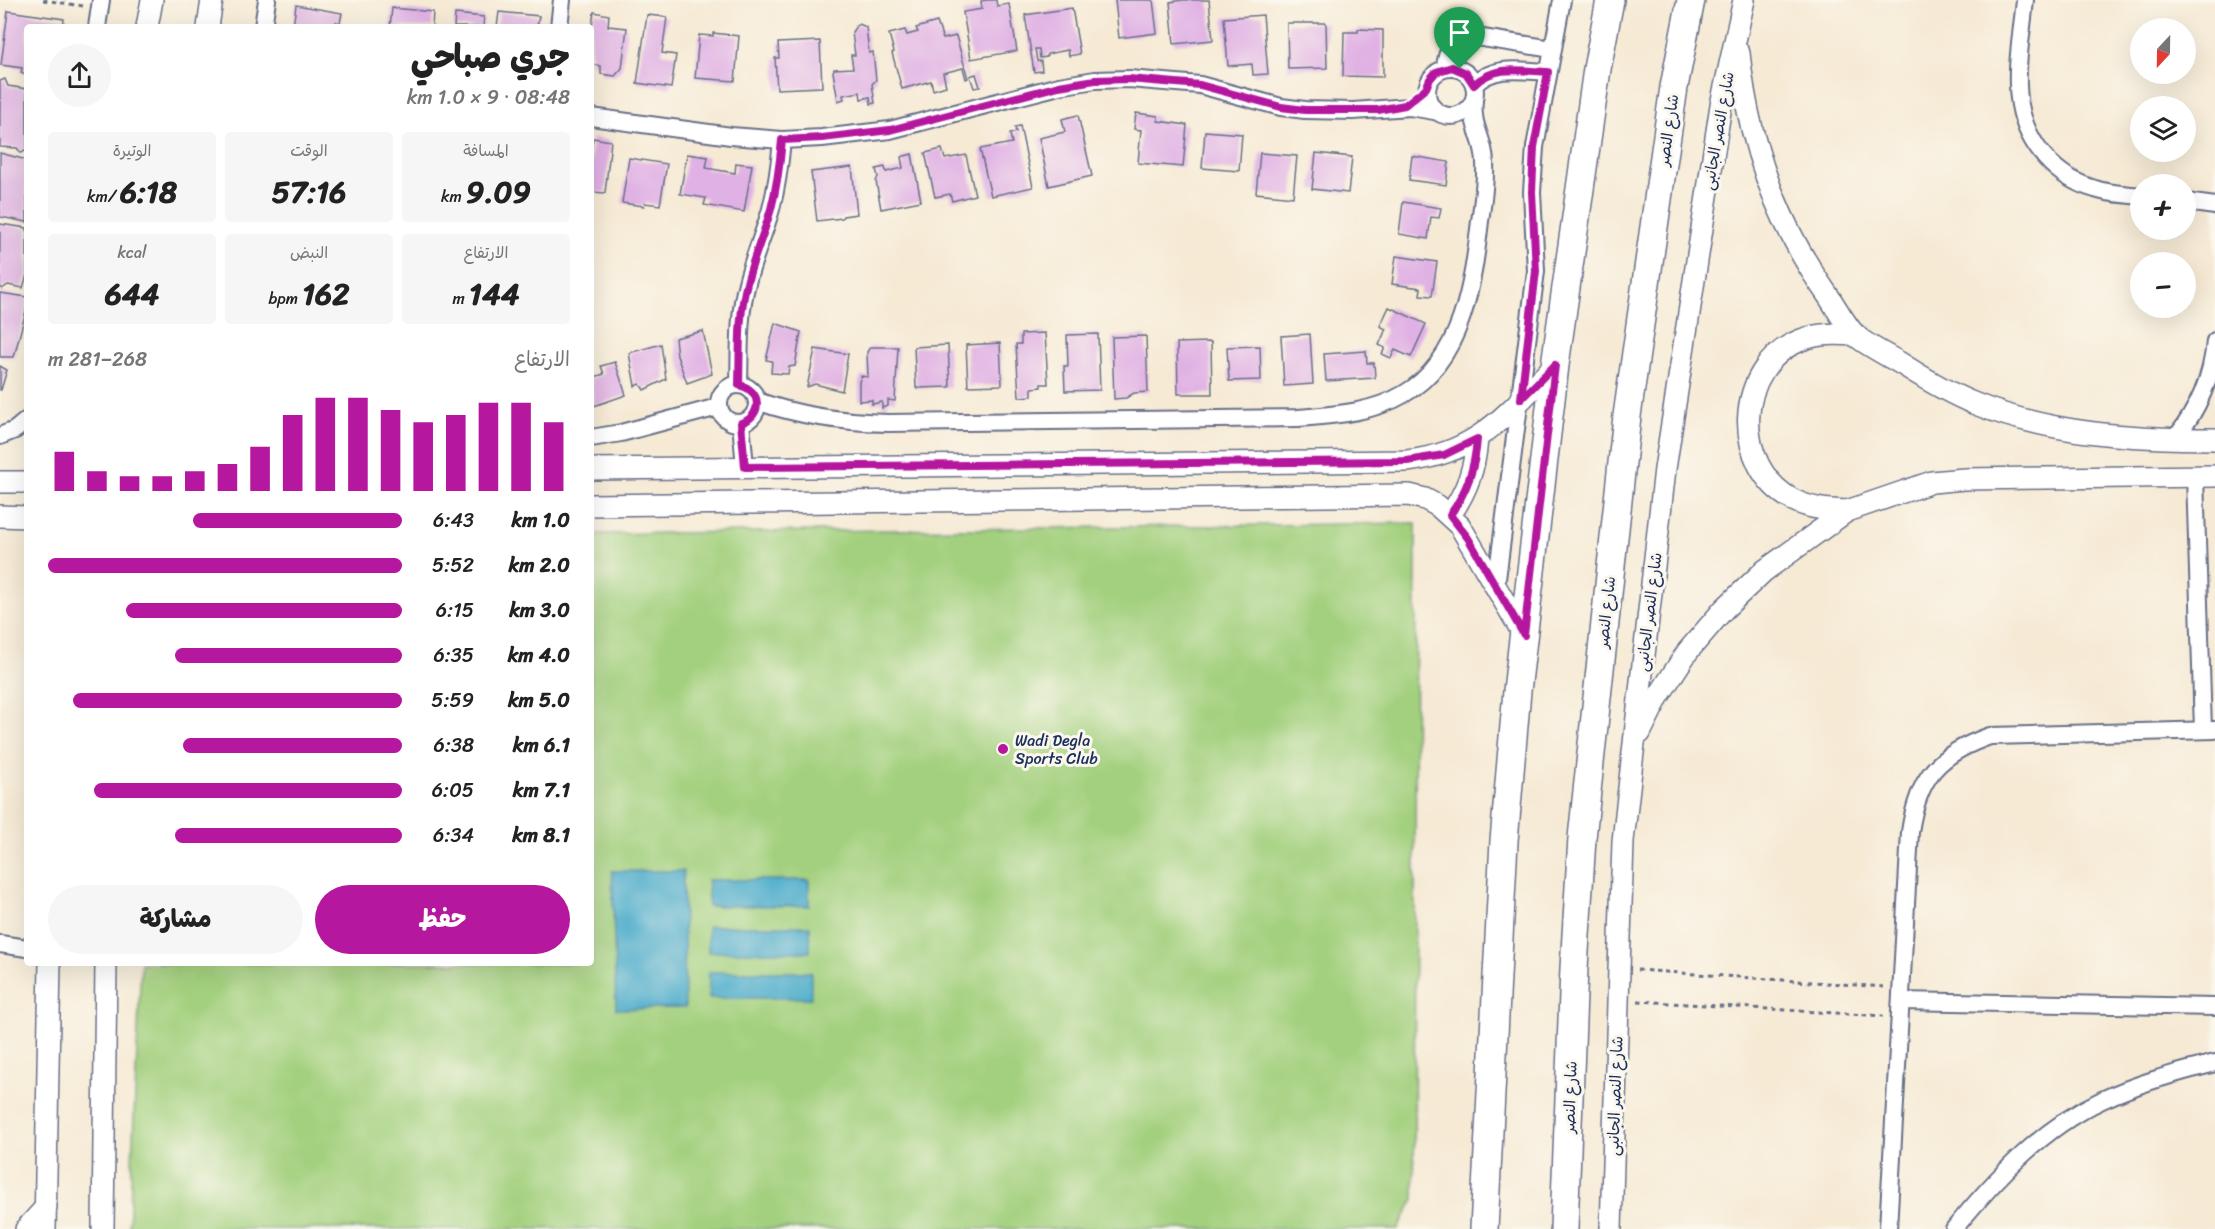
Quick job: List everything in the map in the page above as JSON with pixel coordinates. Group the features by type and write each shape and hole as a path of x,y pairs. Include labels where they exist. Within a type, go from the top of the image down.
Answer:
{"main road":[{"path":"1484,1229 1504,841 1524,635 1555,365 1610,0"},
{"name":"شارع النصر","path":"1564,1229 1574,968 1584,814 1627,416 1674,87 1691,0"}],"street":[{"path":"148,24 152,0"},
{"path":"208,24 212,0"},
{"path":"263,24 267,0"},
{"path":"559,24 562,0"},
{"path":"1496,587 1536,271 1532,192 1534,147 1562,0"},
{"name":"شارع النصر الجانبى","path":"1611,1229 1623,841 1665,469 1720,105 1744,0"},
{"path":"2025,0 2018,84 2022,114 2033,142 2045,159 2078,183 2097,190 2130,195"},
{"path":"97,24 100,4"},
{"path":"1737,34 1742,88 1754,141 1771,193 1794,242 1856,335 1932,382 1972,403 2009,416 2099,434 2215,439"},
{"path":"1445,68 1448,52 1452,46 1470,36 1552,49"},
{"path":"757,401 806,414 856,423 1298,418 1336,415 1387,402 1404,394 1422,381 1440,360 1461,318 1472,278 1485,180 1484,152 1473,119 1474,92 1471,78 1460,69 1445,68 1436,72 1426,88 1410,102 1400,107"},
{"path":"594,117 731,136 782,140 822,138 890,130 1059,86 1095,80 1129,79 1200,85 1281,107 1305,110 1370,111 1420,107 1449,117 1465,113 1484,76 1496,71 1548,72"},
{"path":"1426,88 1429,104 1434,111"},
{"path":"1457,116 1477,132"},
{"path":"739,385 743,302 749,276 772,207 780,166 782,140"},
{"path":"2196,203 2215,206"},
{"path":"1847,511 1819,510 1793,500 1770,482 1755,459 1747,432 1749,404 1759,377 1776,356 1800,340 1827,333 1856,335"},
{"path":"2175,439 2190,419 2202,397 2210,373 2215,341"},
{"path":"594,469 1407,461 1444,455 1477,439 1501,420 1555,365"},
{"path":"739,385 751,390 757,401 756,413 747,422 741,423 729,421 720,413 718,407 718,401 724,391 728,387 739,385"},
{"path":"594,438 621,434 718,407"},
{"path":"0,436 15,430 24,422"},
{"path":"741,423 745,467"},
{"path":"1450,515 1468,486 1473,471 1477,439"},
{"path":"1634,747 1664,688 1688,651 1724,609 1764,571 1847,511 1924,484 1964,478 2205,476 2209,730 1990,736 1965,745 1942,760 1925,781 1914,805 1910,832 1888,1229"},
{"path":"0,482 24,482"},
{"path":"594,505 1409,495 1425,499 1450,515 1464,532 1524,635"},
{"path":"0,516 24,517"},
{"path":"0,944 24,948"},
{"path":"45,1229 50,966"},
{"path":"103,1229 106,966"},
{"path":"1901,1002 2215,1007"},
{"path":"1954,1229 1985,1192 2020,1157 2058,1127 2100,1101 2140,1084 2215,1063"},
{"path":"26,1229 46,1207"}],"path":[{"path":"44,0 100,4"},
{"path":"1620,969 1901,1002"},
{"path":"1618,1000 1901,1002"}],"green space":[{"name":"Wadi Degla Sports Club","path":"1416,523 1414,1199 1398,1229 129,1229 141,966 594,966 594,534"}],"water":[{"path":"612,871 683,871 685,1008 616,1009"},
{"path":"708,880 809,880 809,906 708,906"},
{"path":"708,926 810,926 810,952 708,952"},
{"path":"709,972 811,972 811,998 709,998"}],"building":[{"path":"996,0 997,6 1009,4 1017,51 971,59 963,12 982,9 981,1"},
{"path":"1115,0 1153,0 1157,33 1119,38"},
{"path":"1209,0 1213,40 1174,44 1170,2"},
{"path":"296,5 342,13 340,23 336,22 336,24 293,24"},
{"path":"392,8 433,12 432,24 390,24"},
{"path":"1072,8 1080,54 1069,56 1068,50 1047,54 1047,57 1040,58 1039,49 1035,49 1037,61 1041,61 1042,71 1034,72 1025,15"},
{"path":"8,11 64,19 63,24 24,24 24,73 21,73 22,68 1,65"},
{"path":"499,12 539,16 538,24 497,24"},
{"path":"594,12 609,15 608,26 627,28 622,68 615,76 601,74 601,66 594,65"},
{"path":"455,14 484,17 483,24 454,24"},
{"path":"647,15 667,17 662,53 676,55 671,88 637,83"},
{"path":"1263,15 1268,74 1253,75 1252,64 1228,66 1224,18"},
{"path":"937,22 943,39 956,36 968,78 966,79 963,68 943,73 946,86 933,90 931,81 902,89 889,34 905,30 907,35 918,32 916,28"},
{"path":"1287,23 1326,23 1327,68 1288,69"},
{"path":"859,24 866,27 869,53 873,52 876,80 872,84 875,103 871,104 870,97 861,99 860,92 843,95 844,99 838,101 833,72 834,69 853,68 851,55 855,55 852,32"},
{"path":"1358,29 1383,30 1383,77 1343,76 1344,32 1358,32"},
{"path":"713,33 739,36 735,81 695,78 699,35 713,36"},
{"path":"820,41 822,87 777,89 775,58 779,58 778,43"},
{"path":"976,74 980,87 974,88 970,76"},
{"path":"5,79 8,86 24,89 24,152 21,153 17,148 0,147 0,81"},
{"path":"1136,113 1158,116 1158,121 1187,125 1183,167 1138,163 1141,130 1134,129"},
{"path":"1078,115 1092,176 1049,186 1039,138 1065,132 1062,119"},
{"path":"1020,126 1033,187 991,196 980,149 1012,143 1010,134 1016,132 1015,127"},
{"path":"1205,131 1242,134 1239,171 1202,168"},
{"path":"594,138 611,141 605,193 594,192"},
{"path":"942,149 945,159 966,155 975,195 952,201 950,194 935,197 925,153"},
{"path":"0,153 24,159 24,221 0,217"},
{"path":"1260,153 1297,156 1293,197 1256,193"},
{"path":"1316,153 1352,157 1348,193 1312,189"},
{"path":"687,154 708,157 706,168 735,173 736,163 752,165 744,212 704,205 706,198 680,194"},
{"path":"912,154 921,201 881,209 876,169 885,167 886,172 903,168 901,157"},
{"path":"1412,156 1449,162 1446,185 1409,180"},
{"path":"629,158 667,164 660,205 645,203 644,206 622,203"},
{"path":"852,167 857,214 817,221 811,172"},
{"path":"1403,202 1441,208 1439,218 1431,217 1428,239 1399,234"},
{"path":"0,224 24,228 23,288 8,285 2,289 0,286"},
{"path":"1396,256 1437,262 1432,296 1420,295 1421,288 1392,284"},
{"path":"0,293 24,297 24,319 14,357 0,357"},
{"path":"1389,307 1426,324 1411,357 1395,350 1391,358 1382,354 1385,348 1379,345 1386,329 1380,326"},
{"path":"775,323 801,332 795,366 789,367 788,374 771,373 772,361 766,360"},
{"path":"703,331 712,374 687,383 677,356 675,338"},
{"path":"1045,333 1048,384 1032,388 1032,396 1019,397 1016,344 1021,344 1021,334"},
{"path":"1098,334 1100,390 1065,391 1064,366 1068,366 1067,335"},
{"path":"1310,334 1313,384 1284,386 1281,336"},
{"path":"1146,336 1148,392 1134,393 1126,398 1114,399 1112,337"},
{"path":"1211,342 1212,394 1178,394 1177,343"},
{"path":"1000,343 1002,385 968,386 966,345"},
{"path":"661,344 666,379 644,390 640,384 635,386 629,353"},
{"path":"948,345 950,387 916,388 914,347"},
{"path":"1260,346 1261,380 1229,381 1227,347"},
{"path":"870,347 898,347 895,401 888,400 888,406 882,408 882,402 872,404 872,400 859,401 861,376 868,377 867,352"},
{"path":"815,349 848,354 842,391 815,384 807,387"},
{"path":"1366,351 1367,363 1374,363 1375,378 1326,381 1324,354"},
{"path":"615,362 626,395 594,406 594,377 604,374 601,366"},
{"path":"0,366 7,370 1,390 0,390"}],"place":[{"name":"Wadi Degla Sports Club","path":"1003,749"}],"route":[{"path":"1452,67 1460,69 1471,78 1474,85 1484,76 1496,71 1548,72 1534,147 1532,192 1536,271 1521,399 1555,365 1524,635 1468,538 1450,515 1468,486 1473,471 1477,439 1444,455 1407,461 745,467 741,423 752,418 758,407 751,390 739,385 743,302 746,285 772,207 780,166 782,140 890,130 1059,86 1095,80 1129,79 1200,85 1281,107 1305,110 1378,110 1400,107 1410,102 1426,88 1436,72 1452,67"}]}
